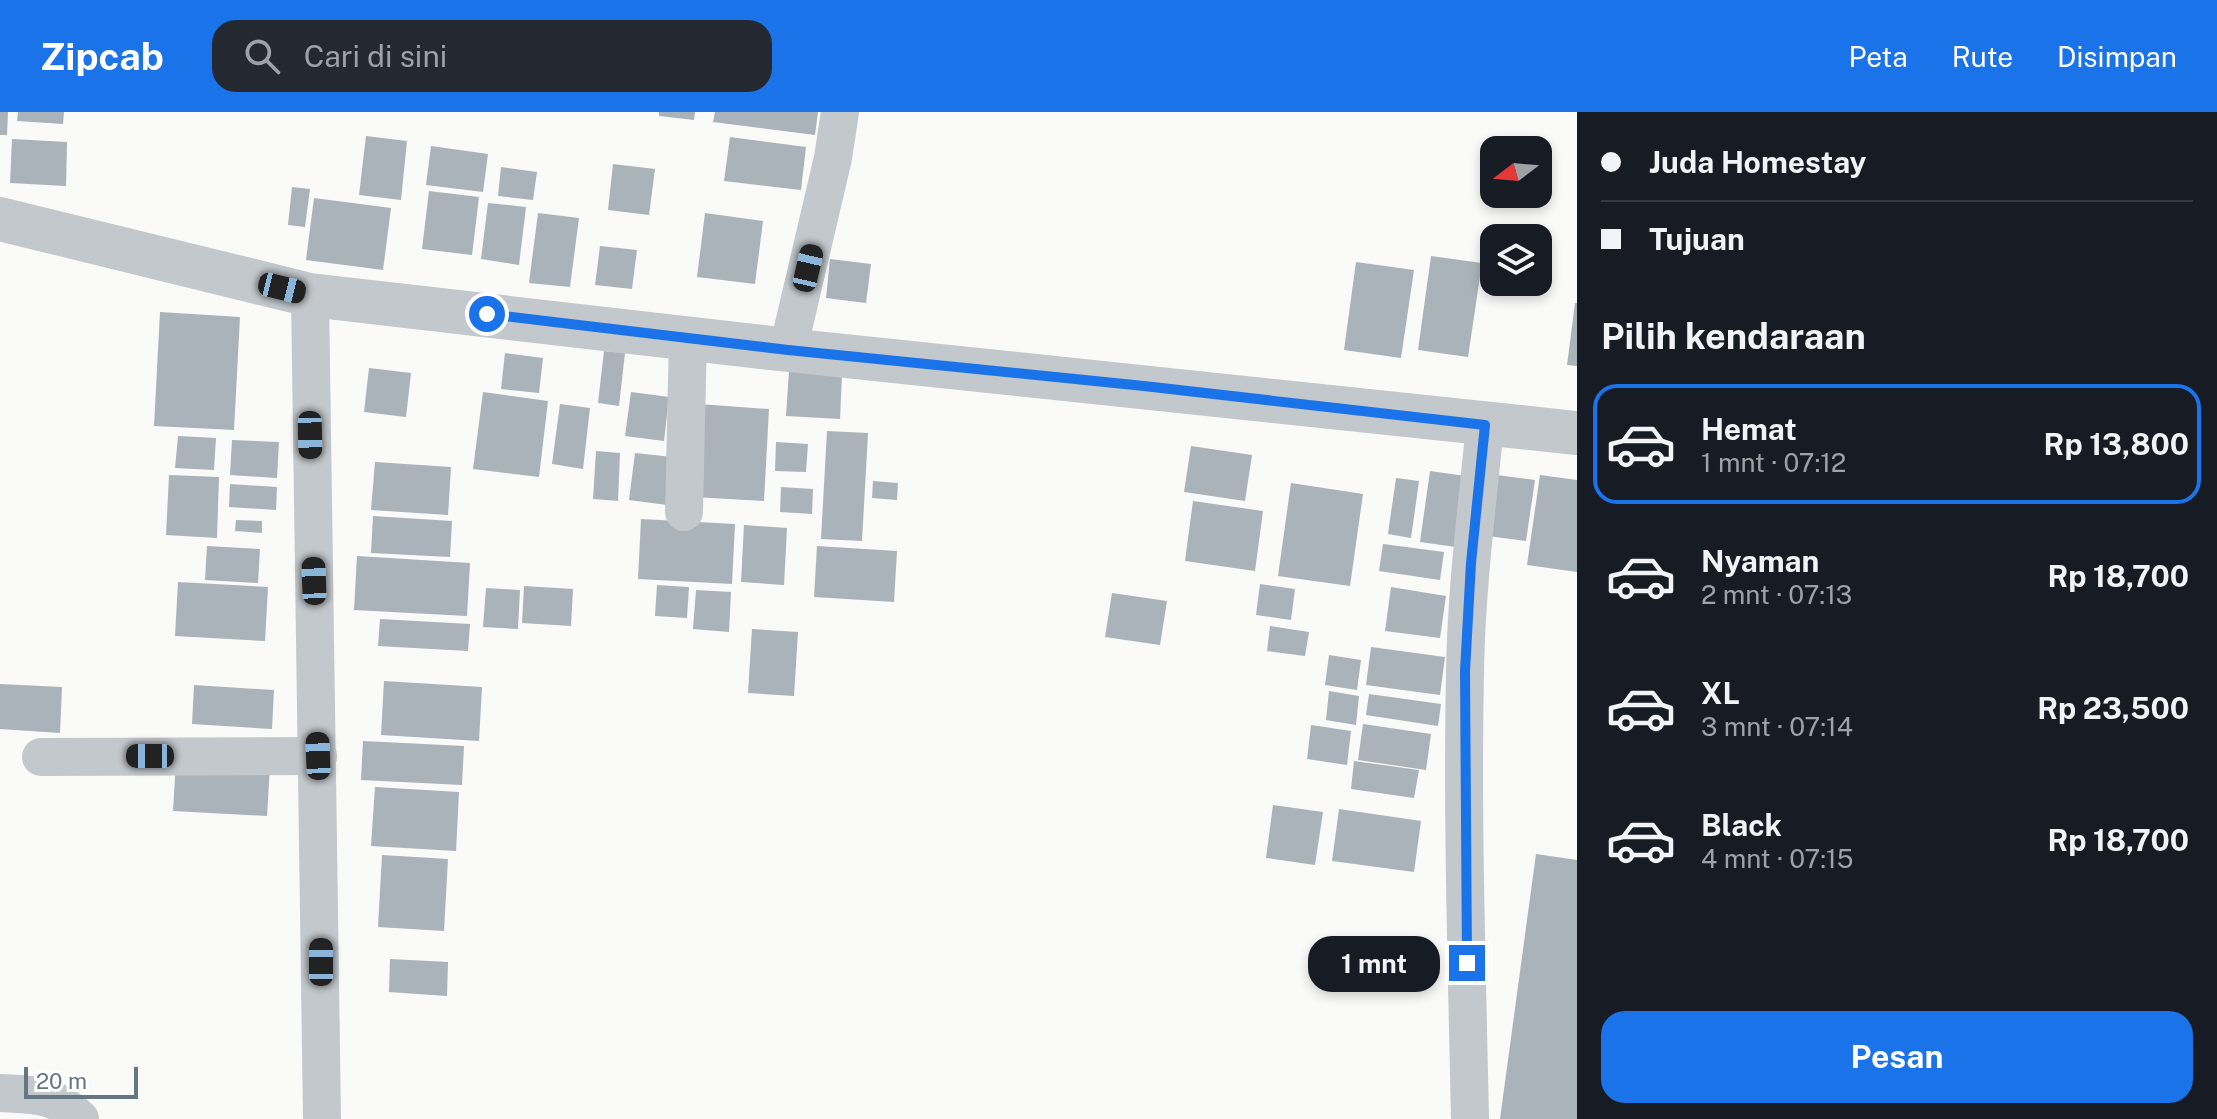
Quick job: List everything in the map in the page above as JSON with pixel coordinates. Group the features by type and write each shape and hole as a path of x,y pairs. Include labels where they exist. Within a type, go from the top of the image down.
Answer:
{"street":[{"path":"788,350 833,158 840,112"},
{"path":"0,219 310,295 688,336 788,350 1577,433"},
{"path":"310,295 322,1119"},
{"path":"684,512 688,336"},
{"path":"1470,1119 1465,671 1471,563 1485,425"},
{"path":"41,757 318,756"},
{"path":"0,1093 42,1095 66,1105 80,1119"}],"building":[{"path":"0,112 8,112 7,135 0,135"},
{"path":"18,112 64,112 63,124 17,121"},
{"path":"659,112 695,112 694,120 659,116"},
{"path":"715,112 818,112 815,135 713,122"},
{"path":"366,136 407,141 401,200 359,195"},
{"path":"730,137 806,147 801,190 724,181"},
{"path":"12,139 67,142 66,186 10,183"},
{"path":"431,146 488,154 483,192 426,185"},
{"path":"613,164 655,169 649,215 608,210"},
{"path":"501,167 537,172 533,200 498,196"},
{"path":"292,187 310,189 305,227 288,225"},
{"path":"429,191 479,197 472,255 422,249"},
{"path":"314,198 391,208 383,270 306,260"},
{"path":"488,203 526,207 519,265 481,259"},
{"path":"538,213 579,218 570,287 529,283"},
{"path":"705,213 763,221 755,284 697,277"},
{"path":"600,246 637,250 632,289 595,285"},
{"path":"1431,256 1480,263 1468,357 1418,350"},
{"path":"830,259 871,264 866,303 826,298"},
{"path":"1356,262 1414,270 1401,358 1344,350"},
{"path":"1577,303 1577,366 1567,365"},
{"path":"160,312 240,317 234,430 154,426"},
{"path":"604,351 625,353 619,406 598,403"},
{"path":"505,353 543,358 539,393 501,389"},
{"path":"369,368 411,373 406,417 364,412"},
{"path":"789,371 842,374 840,419 786,416"},
{"path":"483,392 548,401 539,477 473,469"},
{"path":"631,392 669,397 664,441 625,436"},
{"path":"560,404 590,408 583,469 552,464"},
{"path":"698,404 769,409 764,501 694,497"},
{"path":"827,431 868,433 862,541 821,539"},
{"path":"178,436 216,438 214,470 175,468"},
{"path":"232,440 279,442 277,478 230,475"},
{"path":"776,442 808,444 806,472 775,471"},
{"path":"1191,446 1252,455 1245,501 1184,492"},
{"path":"596,451 620,453 618,501 593,499"},
{"path":"635,453 673,457 667,505 629,500"},
{"path":"375,462 451,467 448,515 371,510"},
{"path":"1430,471 1473,477 1463,548 1420,542"},
{"path":"169,475 219,477 217,538 166,535"},
{"path":"1496,475 1535,480 1526,541 1488,536"},
{"path":"1540,475 1577,480 1577,572 1527,565"},
{"path":"1396,478 1419,481 1411,538 1388,534"},
{"path":"873,481 898,483 897,500 872,498"},
{"path":"1291,483 1363,494 1350,586 1278,576"},
{"path":"230,484 277,487 276,510 229,507"},
{"path":"781,487 813,489 812,514 780,512"},
{"path":"1193,501 1263,511 1255,571 1185,561"},
{"path":"373,516 452,521 450,557 371,553"},
{"path":"641,519 735,524 732,584 638,579"},
{"path":"236,520 262,521 262,533 235,531"},
{"path":"744,525 787,528 784,585 741,582"},
{"path":"1383,544 1444,552 1440,580 1379,571"},
{"path":"207,546 260,549 258,583 205,580"},
{"path":"817,546 897,551 894,602 814,597"},
{"path":"357,556 470,563 467,616 354,610"},
{"path":"178,582 268,587 265,641 175,636"},
{"path":"1260,584 1295,589 1291,620 1256,615"},
{"path":"657,585 689,587 687,618 655,616"},
{"path":"524,586 573,589 571,626 522,623"},
{"path":"1391,587 1446,596 1440,638 1385,631"},
{"path":"486,588 520,590 518,629 483,627"},
{"path":"696,590 731,592 729,632 693,629"},
{"path":"1112,593 1167,601 1160,645 1105,637"},
{"path":"380,619 470,624 468,651 378,646"},
{"path":"1270,626 1309,632 1305,656 1267,651"},
{"path":"752,629 798,632 794,696 748,693"},
{"path":"1371,647 1445,657 1440,695 1366,685"},
{"path":"1329,655 1361,660 1357,690 1325,685"},
{"path":"384,681 482,687 479,741 381,735"},
{"path":"0,684 62,687 60,733 0,729"},
{"path":"194,685 274,690 272,729 192,724"},
{"path":"1329,691 1359,696 1356,725 1326,720"},
{"path":"1369,694 1441,704 1438,726 1366,715"},
{"path":"1363,724 1431,734 1426,770 1358,760"},
{"path":"1311,725 1351,731 1347,765 1307,759"},
{"path":"363,741 464,746 462,785 361,780"},
{"path":"176,761 270,766 267,816 173,811"},
{"path":"1354,761 1419,770 1414,798 1351,789"},
{"path":"375,787 459,792 456,851 371,846"},
{"path":"1273,805 1323,812 1315,865 1266,858"},
{"path":"1339,809 1421,821 1414,872 1332,861"},
{"path":"1536,854 1577,860 1577,1119 1500,1119"},
{"path":"382,855 448,859 444,931 378,927"},
{"path":"390,959 448,962 447,996 389,992"}],"route":[{"path":"487,314 788,350 1485,425 1471,563 1465,671 1467,963"}]}
